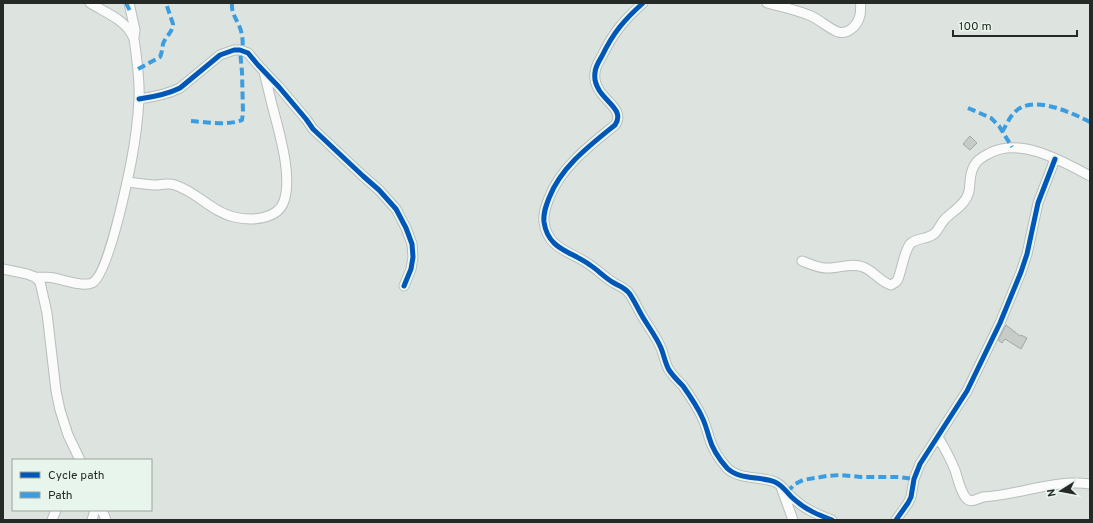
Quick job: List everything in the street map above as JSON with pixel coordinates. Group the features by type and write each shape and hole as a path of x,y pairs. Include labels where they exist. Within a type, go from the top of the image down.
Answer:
{"street":[{"path":"90,3 120,20 127,27 134,39"},
{"path":"3,269 35,277 53,278 81,284 92,283 98,278 115,232 127,182 139,99 139,81 134,39 135,30 129,3"},
{"path":"643,3 619,27 609,42 595,71 595,80 599,90 618,113 618,121 564,171 552,191 545,208 544,220 547,232 557,246 589,264 613,283 628,292 658,341 669,371 695,404 706,425 709,438 714,449 728,470 746,477 773,481 780,485 795,500 816,514 832,520"},
{"path":"767,3 813,17 837,32 843,33 850,30 856,24 860,16 860,3"},
{"path":"139,99 162,95 174,91 185,85 220,56 234,50 240,50 248,53 298,109 313,129 379,190 396,209 412,244 413,258 411,270 404,286"},
{"path":"127,182 177,185 200,198 223,214 234,217 246,219 259,218 278,211 284,201 287,188 286,169 282,144 264,71"},
{"path":"802,261 824,268 856,265 871,271 885,283 891,285 896,282 898,278 908,248 911,244 916,240 930,237 935,233 946,218 963,203 970,191 972,170 979,159 1000,148 1012,147 1036,151 1090,176"},
{"path":"896,520 911,497 914,479 920,464 971,385 1000,323 1021,272 1027,254 1038,204 1055,159"},
{"path":"35,277 40,282 47,313 56,391 60,410 68,435 80,459"},
{"path":"938,437 951,462 964,495 969,501 983,497 989,498 1007,495 1051,485 1090,484"},
{"path":"780,485 793,520"}],"building":[{"path":"970,136 977,143 970,150 963,144"},
{"path":"1006,325 1020,336 1021,335 1027,338 1021,349 1005,339 1002,343 998,340"}],"marked path":[{"path":"126,3 130,11"},
{"path":"138,69 160,57 164,41 172,30 173,24 166,3"},
{"path":"232,3 233,11 242,34 242,51"},
{"path":"191,121 230,123 242,120 242,72 240,50"},
{"path":"1002,132 1014,113 1021,107 1031,105 1041,105 1063,110 1090,122"},
{"path":"968,108 991,118 999,126 1012,147"},
{"path":"787,492 795,484 803,480 827,476 899,477 914,479"}],"cycle path":[{"path":"643,3 630,15 610,40 596,66 595,80 597,86 618,115 615,125 595,141 568,167 561,176 554,187 545,210 544,222 546,231 550,239 561,249 583,260 629,293 659,344 666,365 683,386 698,409 710,441 727,468 737,474 775,482 804,507 832,520"},
{"path":"139,99 160,95 180,88 220,55 234,50 240,50 248,53 279,87 313,129 379,190 396,209 412,244 413,257 411,269 404,286"},
{"path":"896,520 911,497 914,479 920,464 967,391 1000,323 1021,272 1027,254 1038,203 1055,159"}]}
